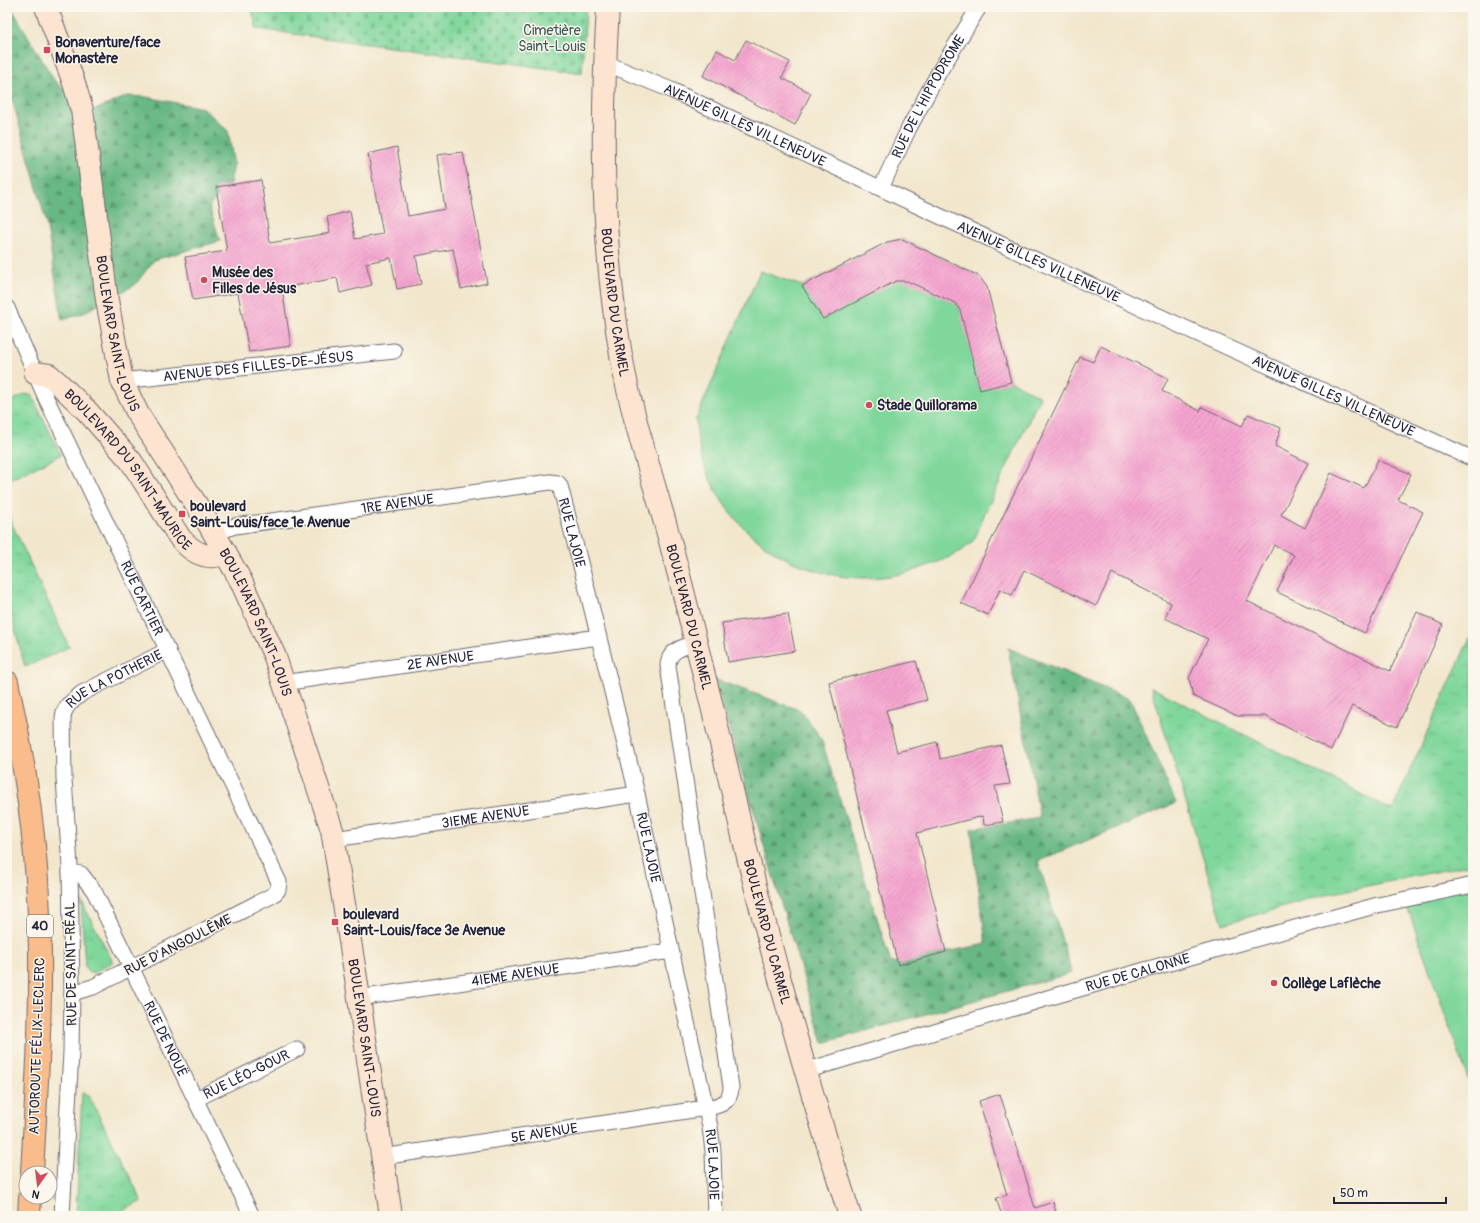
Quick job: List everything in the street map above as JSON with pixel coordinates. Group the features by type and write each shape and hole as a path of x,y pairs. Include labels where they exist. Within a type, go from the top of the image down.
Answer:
{"highway":[{"name":"AUTOROUTE FÉLIX-LECLERC","path":"7,682 28,790 39,907 39,1021 32,1165"},
{"path":"29,1216 30,1205"}],"street":[{"name":"BOULEVARD SAINT-LOUIS","path":"46,7 73,80 82,110 107,300 122,381 138,414 215,533 266,636 334,839 391,1216"},
{"name":"BOULEVARD DU CARMEL","path":"608,7 605,63 605,162 608,256 622,359 646,459 696,643 760,905 805,1071 850,1216"},
{"name":"RUE DE L'HIPPODROME","path":"881,188 909,128 939,72 979,7"},
{"name":"AVENUE GILLES VILLENEUVE","path":"605,63 671,90 881,188 1473,459"},
{"name":"RUE CARTIER","path":"7,308 35,373 278,878 279,887"},
{"name":"AVENUE DES FILLES-DE-JÉSUS","path":"122,381 394,351"},
{"name":"BOULEVARD DU SAINT-MAURICE","path":"35,373 49,375 116,442 131,461 180,538 189,548 209,556 226,553"},
{"name":"1RE AVENUE","path":"215,533 235,526 282,519 311,517 550,482 558,484"},
{"name":"RUE LAJOIE","path":"558,484 562,490 637,794 706,1108 712,1144 715,1216"},
{"name":"2E AVENUE","path":"283,683 598,637"},
{"name":"5E AVENUE","path":"382,1157 706,1108 725,1103 730,1096 731,1087 668,666 669,658 674,651 696,643"},
{"name":"RUE LA POTHERIE","path":"64,712 72,701 82,693 168,650"},
{"name":"RUE DE SAINT-RÉAL","path":"62,1216 72,1036 70,872 64,779 64,712"},
{"name":"3IEME AVENUE","path":"334,839 637,794"},
{"name":"RUE DE NOUË","path":"70,872 81,874 92,887 252,1216"},
{"name":"RUE DE CALONNE","path":"805,1071 1051,996 1215,950 1378,905 1473,885"},
{"name":"RUE D'ANGOULÊME","path":"72,993 87,990 132,969 273,895 279,887"},
{"name":"4IEME AVENUE","path":"359,998 671,951"},
{"name":"RUE LÉO-GOUR","path":"196,1099 297,1049"}],"green space":[{"path":"7,7 11,7 54,80 81,106 90,112 128,96 146,97 203,108 228,131 234,165 230,183 209,206 220,241 154,260 135,285 81,314 62,320 46,221 7,81"},
{"name":"Cimetière Saint-Louis","path":"251,7 586,7 582,73 257,29"},
{"name":"Stade Quillorama","path":"902,239 979,276 1011,381 1040,397 984,515 974,540 967,547 956,554 924,567 884,577 845,577 807,568 772,550 742,526 719,495 703,459 696,419 760,271 802,286 887,242"},
{"path":"26,394 32,396 61,455 7,481 7,403"},
{"path":"7,513 69,647 25,667 7,598"},
{"path":"1473,631 1473,864 1333,893 1223,924 1151,687 1392,810"},
{"path":"1008,648 1130,699 1176,803 1038,861 1072,973 823,1043 714,679 800,710 821,738 891,963 986,944 971,829 1040,818"},
{"path":"1473,884 1473,1093 1406,904"},
{"path":"81,900 113,962 93,973 89,973 85,967"},
{"path":"82,1093 87,1095 91,1100 142,1201 112,1216 76,1216"}],"building":[{"path":"746,40 790,62 782,78 811,93 795,125 703,76 717,50 735,60"},
{"path":"397,147 408,216 445,209 437,155 463,152 487,283 461,289 453,249 416,256 421,284 397,289 391,258 366,263 372,285 340,293 337,278 282,288 291,346 249,352 238,293 193,300 185,257 227,251 216,187 261,180 270,243 330,233 327,217 350,211 355,239 383,234 368,154"},
{"path":"902,239 979,276 987,287 1011,382 980,390 960,310 955,303 907,281 896,281 823,319 802,286 887,242"},
{"path":"1101,346 1168,378 1162,391 1200,411 1202,407 1242,426 1248,414 1281,428 1275,446 1308,463 1281,515 1305,528 1331,473 1364,488 1378,460 1411,474 1398,500 1423,512 1365,633 1277,592 1294,555 1274,545 1247,601 1390,671 1417,612 1443,625 1397,727 1352,706 1331,750 1265,716 1238,716 1193,696 1189,678 1208,639 1165,618 1171,603 1112,573 1096,606 1024,570 1012,595 1000,589 988,615 961,603 1080,357 1093,362"},
{"path":"788,614 795,651 728,662 722,623"},
{"path":"916,661 927,700 886,710 897,752 937,742 940,759 1001,745 1010,784 995,786 1003,822 984,825 983,816 917,833 946,952 898,965 829,682"},
{"path":"1000,1094 1035,1208 1053,1202 1057,1216 1002,1216 996,1198 1007,1195 979,1101"}],"place":[{"name":"Bonaventure/face Monastère","path":"47,50"},
{"name":"Musée des Filles de Jésus","path":"204,280"},
{"name":"Stade Quillorama","path":"869,405"},
{"name":"boulevard Saint-Louis/face 1e Avenue","path":"182,514"},
{"name":"boulevard Saint-Louis/face 3e Avenue","path":"335,922"},
{"name":"Collège Laflèche","path":"1274,983"}]}
